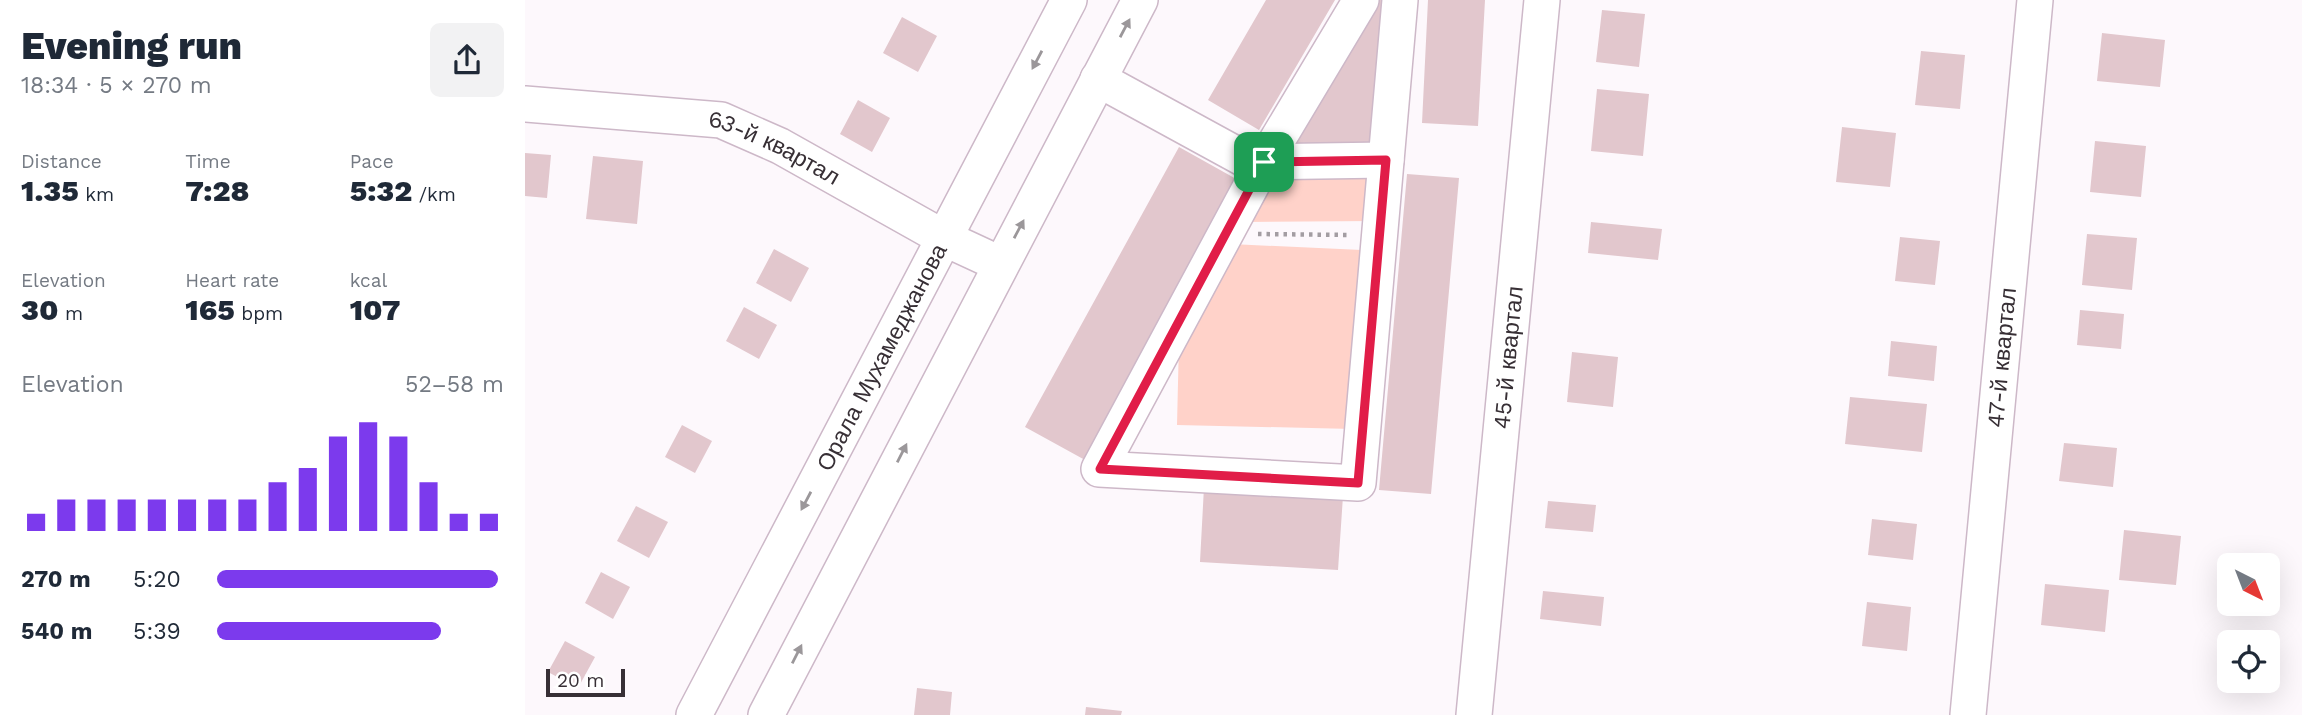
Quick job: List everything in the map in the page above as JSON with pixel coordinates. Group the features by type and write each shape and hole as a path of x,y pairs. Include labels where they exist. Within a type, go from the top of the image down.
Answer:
{"street":[{"name":"Орала Мухамеджанова","path":"694,715 1069,0"},
{"path":"766,715 1140,0"},
{"path":"1361,0 1264,162 1100,469 1358,483 1400,0"},
{"name":"45-й квартал","path":"1474,715 1542,0"},
{"name":"47-й квартал","path":"1968,715 2035,0"},
{"path":"1098,79 1250,162 1386,160"},
{"name":"63-й квартал","path":"525,104 721,120 780,145 944,237 1000,264"}],"path":[{"path":"1226,233 1380,236"}],"shaded area":[{"path":"1375,173 1375,221 1243,222 1269,174"},
{"path":"1231,244 1362,250 1353,429 1177,425 1179,341"}],"building":[{"path":"1266,0 1335,0 1259,130 1208,100"},
{"path":"1370,0 1393,0 1380,151 1276,156"},
{"path":"1428,0 1485,0 1478,126 1422,123"},
{"path":"1602,10 1645,14 1639,67 1596,62"},
{"path":"902,17 937,36 918,72 883,53"},
{"path":"2102,33 2165,40 2160,87 2097,81"},
{"path":"1921,51 1965,55 1960,109 1915,105"},
{"path":"1597,89 1649,94 1643,156 1591,151"},
{"path":"858,100 890,118 872,152 840,134"},
{"path":"1842,127 1896,133 1890,187 1836,182"},
{"path":"2095,141 2146,146 2141,197 2090,192"},
{"path":"1179,147 1238,180 1085,460 1025,427"},
{"path":"525,153 551,155 547,198 525,196"},
{"path":"593,156 643,161 637,224 586,219"},
{"path":"1407,174 1459,178 1431,494 1379,490"},
{"path":"1591,222 1662,229 1658,260 1588,253"},
{"path":"2087,234 2137,238 2132,290 2082,285"},
{"path":"1900,237 1940,241 1935,285 1895,281"},
{"path":"774,249 809,268 791,302 756,283"},
{"path":"744,307 777,325 759,359 726,341"},
{"path":"2080,310 2124,314 2121,349 2077,345"},
{"path":"1891,341 1937,346 1934,381 1888,376"},
{"path":"1572,352 1618,357 1613,407 1567,402"},
{"path":"1850,397 1927,404 1922,452 1845,444"},
{"path":"682,425 712,441 695,473 665,457"},
{"path":"2064,443 2117,448 2113,487 2059,481"},
{"path":"1204,487 1343,496 1338,570 1200,562"},
{"path":"1548,501 1596,505 1593,532 1545,528"},
{"path":"636,506 668,522 649,558 617,541"},
{"path":"1872,519 1917,524 1913,560 1868,555"},
{"path":"2124,530 2181,536 2176,585 2119,580"},
{"path":"601,572 630,587 613,619 585,603"},
{"path":"2045,584 2109,590 2105,632 2041,625"},
{"path":"1543,591 1604,597 1601,626 1540,619"},
{"path":"1867,602 1911,607 1907,651 1862,646"},
{"path":"565,641 595,657 578,688 548,672"},
{"path":"917,688 952,692 950,715 914,715"},
{"path":"1086,707 1122,711 1121,715 1085,715"}],"route":[{"path":"1386,160 1358,483 1100,469 1142,390 1264,162 1386,160"}]}
